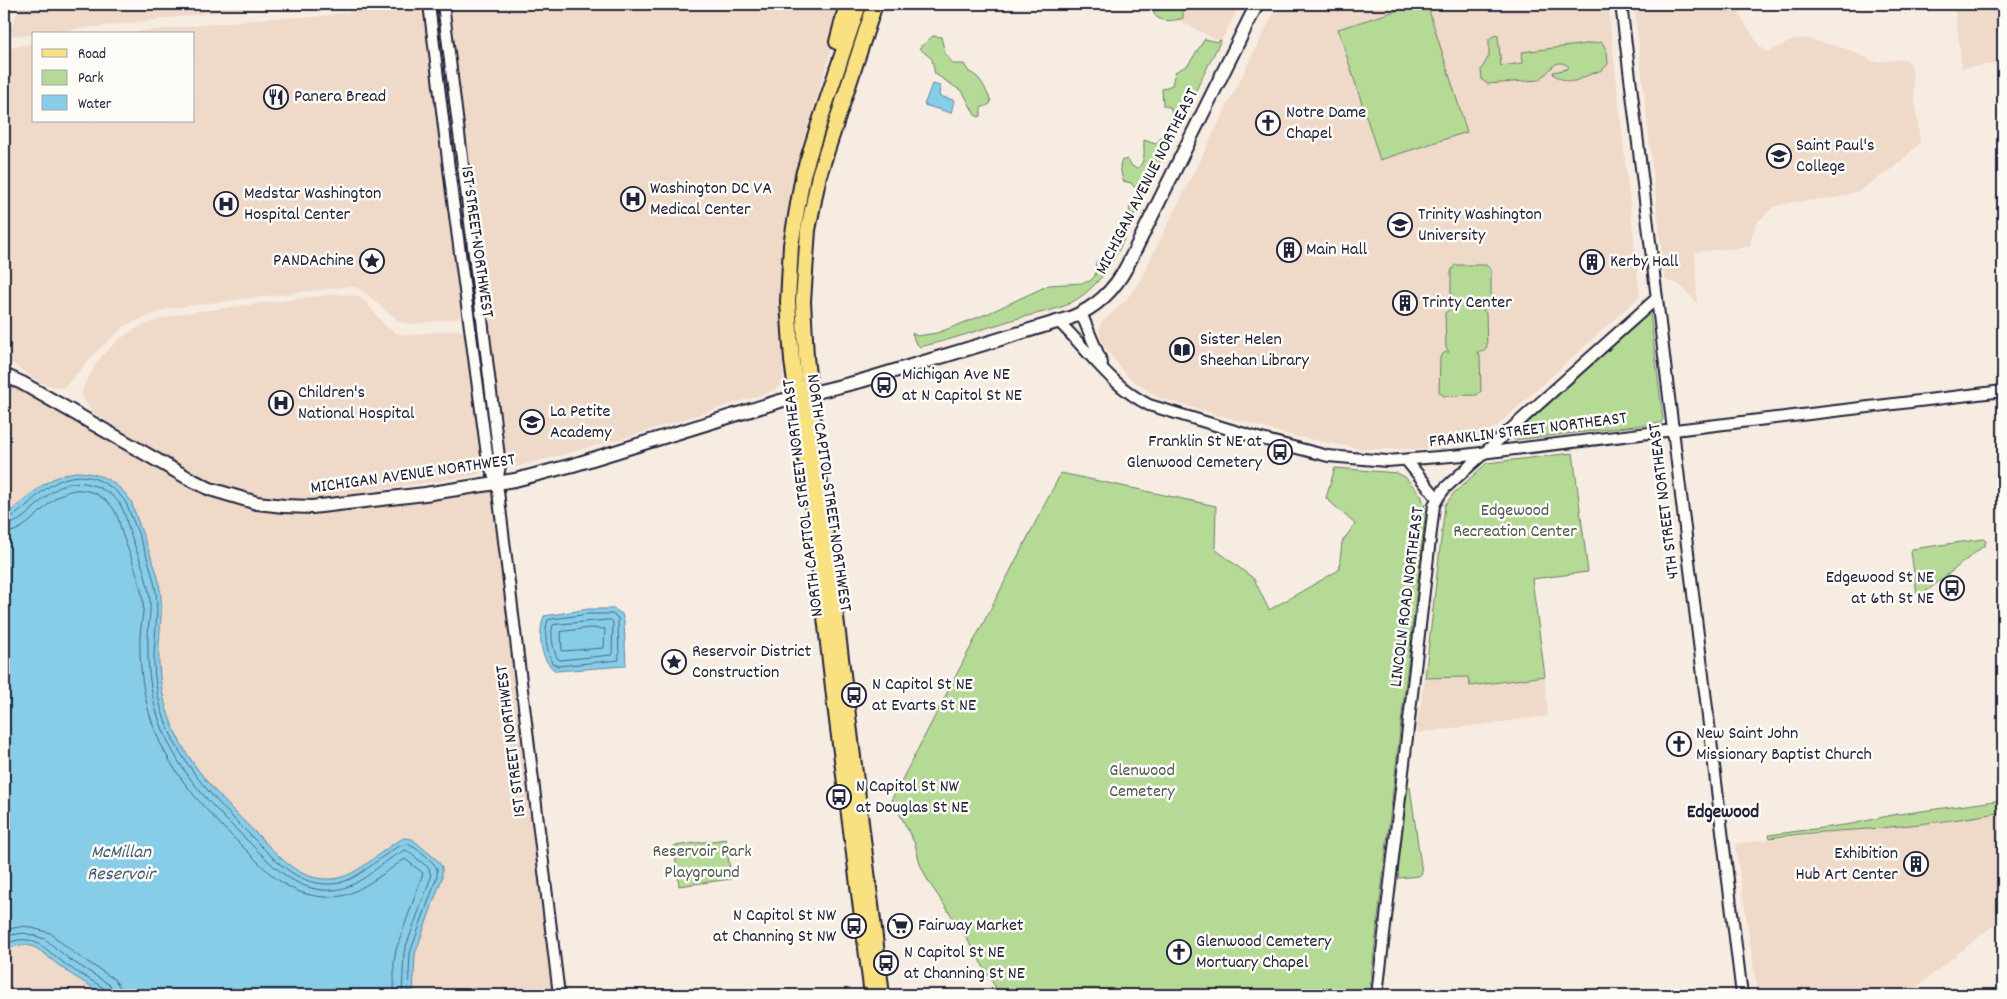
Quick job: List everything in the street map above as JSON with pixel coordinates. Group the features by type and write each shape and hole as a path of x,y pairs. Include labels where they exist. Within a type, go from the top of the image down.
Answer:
{"main road":[{"path":"820,118 828,70 847,4"},
{"name":"NORTH CAPITOL STREET NORTHWEST","path":"860,4 820,118 800,188 790,259 789,330 803,396 812,503 835,706 872,995"},
{"name":"NORTH CAPITOL STREET NORTHEAST","path":"875,4 826,147 810,216 803,301 803,396 882,995"},
{"name":"MICHIGAN AVENUE NORTHEAST","path":"803,396 1059,322 1081,313 1104,298 1124,272 1257,4"},
{"name":"MICHIGAN AVENUE NORTHWEST","path":"4,370 22,383"},
{"name":"MICHIGAN AVENUE NORTHWEST","path":"4,375 22,383 210,489 257,503 303,507 331,506 497,483 573,465 803,396"}],"street":[{"name":"1ST STREET NORTHWEST","path":"429,4 488,462 497,483 559,995"},
{"name":"1ST STREET NORTHWEST","path":"443,4 500,466 497,483"},
{"name":"4TH STREET NORTHEAST","path":"1621,4 1644,178 1742,995"},
{"name":"LINCOLN ROAD NORTHEAST","path":"1377,995 1434,505 1444,490 1657,298"},
{"name":"FRANKLIN STREET NORTHEAST","path":"1081,313 1104,368"},
{"name":"FRANKLIN STREET NORTHEAST","path":"1059,322 1129,393 1144,402 1161,409 1304,451 1349,459 1407,461 1484,453 2003,391"},
{"path":"1407,461 1437,498"}],"shaded area":[{"path":"21,4 285,4 55,32 32,32 32,35 22,36 8,35"},
{"name":"Medstar Washington Hospital Center","path":"415,4 421,6 425,11 462,311 459,316 456,319 413,324 400,322 363,291 351,286 170,308 126,325 97,351 65,387 59,388 39,382 4,358 4,53 7,49 32,43 32,122 195,122 195,32 136,32 270,18 313,17"},
{"name":"Washington DC VA Medical Center","path":"450,4 845,4 800,153 783,245 780,307 784,384 767,393 621,439 512,468 506,464"},
{"path":"1175,4 1240,4 1221,42 1171,17"},
{"name":"Trinity Washington University","path":"1278,4 1608,4 1640,296 1488,434 1477,441 1418,449 1362,449 1293,436 1159,398 1127,376 1103,345 1099,331 1101,323 1125,301 1138,284"},
{"name":"Saint Paul's College","path":"1634,4 1737,4 1740,8 1740,16 1760,47 1769,52 1793,40 1806,38 1850,50 1875,62 1905,59 1911,64 1920,143 1892,169 1859,191 1840,197 1789,203 1773,207 1757,223 1750,247 1695,252 1697,303 1679,284 1665,280"},
{"path":"1954,4 2003,4 2003,63 1962,68"},
{"name":"Children's National Hospital","path":"336,294 358,296 366,302 385,326 398,334 407,335 459,330 468,333 485,465 482,471 477,475 312,500 278,498 231,489 161,455 91,411 81,395 98,360 118,340 137,328 160,319 184,313"},
{"path":"4,376 188,478 247,500 321,507 497,483 559,995 4,995"},
{"path":"1545,676 1548,716 1418,733 1417,725 1425,678 1469,677 1470,686"},
{"path":"2003,809 2003,917 1907,995 1758,995 1735,844"}],"green space":[{"path":"1157,4 1183,4 1183,18 1166,21 1158,18 1153,11"},
{"path":"1418,4 1427,4 1467,132 1380,160 1338,29"},
{"path":"1495,35 1498,36 1501,66 1523,63 1522,52 1602,42 1607,52 1608,64 1601,70 1573,81 1554,75 1553,72 1569,67 1560,63 1552,67 1538,80 1488,84 1482,80 1481,70 1489,56 1489,39"},
{"path":"933,36 941,37 945,53 953,64 964,64 969,72 983,84 991,101 990,104 981,108 981,116 975,115 963,92 935,74 932,59 919,48"},
{"path":"1205,39 1217,42 1221,40 1149,184 1135,188 1131,183 1123,181 1120,167 1121,161 1127,159 1133,167 1138,168 1144,158 1144,140 1156,144 1162,136 1169,122 1171,108 1163,105 1162,89 1172,85 1175,72 1188,65"},
{"path":"1130,206 1134,206 1136,210 1117,252 1100,278 1078,299 1064,306 943,341 920,347 915,342 912,333 917,336 937,333 989,313 1049,285 1090,281 1095,276 1096,262 1111,248 1119,230 1127,223"},
{"path":"1455,265 1486,265 1491,270 1491,304 1488,309 1482,309 1486,313 1487,347 1483,352 1477,352 1480,356 1481,391 1477,395 1444,396 1439,392 1440,357 1445,352 1449,352 1446,348 1445,313 1450,309 1454,309 1451,305 1451,271"},
{"path":"1650,313 1663,419 1661,423 1514,440 1513,437 1522,428"},
{"name":"Edgewood Recreation Center","path":"1573,453 1588,572 1532,579 1545,676 1470,686 1468,677 1425,678 1445,505 1454,493 1487,463"},
{"name":"Glenwood Cemetery","path":"1335,468 1397,473 1405,477 1421,495 1426,510 1369,995 1000,995 964,934 928,881 920,864 915,844 892,799 1061,473 1216,506 1215,549 1254,579 1269,610 1339,570 1342,542 1355,524 1326,498"},
{"path":"1983,539 1986,541 1985,545 1923,594 1917,594 1912,549"},
{"path":"1410,787 1422,873 1419,876 1399,878 1407,789"},
{"path":"2003,800 2003,812 1970,817 1903,826 1807,833 1770,838 1769,835 1852,824 1892,815"},
{"name":"Reservoir Park Playground","path":"726,839 731,879 679,886 674,846"}],"water":[{"path":"932,84 940,86 939,96 954,100 951,113 924,105"},
{"name":"McMillan Reservoir","path":"84,472 107,479 120,488 131,501 155,568 161,593 159,666 163,693 170,718 179,740 192,761 223,800 283,860 300,872 310,876 321,879 342,877 360,868 404,838 412,839 438,861 442,867 442,878 415,954 413,995 106,995 72,975 41,951 28,945 13,947 4,952 4,515 46,483 65,474"},
{"path":"589,609 614,609 622,614 626,666 556,671 546,660 541,646 544,616"}],"place":[{"name":"Panera Bread","path":"276,97"},
{"name":"Notre Dame Chapel","path":"1268,123"},
{"name":"Saint Paul's College","path":"1779,156"},
{"name":"Washington DC VA Medical Center","path":"633,199"},
{"name":"Medstar Washington Hospital Center","path":"226,204"},
{"name":"Trinity Washington University","path":"1400,225"},
{"name":"Main Hall","path":"1289,250"},
{"name":"PANDAchine","path":"372,261"},
{"name":"Kerby Hall","path":"1592,262"},
{"name":"Trinty Center","path":"1405,303"},
{"name":"Sister Helen Sheehan Library","path":"1182,350"},
{"name":"Michigan Ave NE at N Capitol St NE","path":"884,385"},
{"name":"Children's National Hospital","path":"281,403"},
{"name":"La Petite Academy","path":"532,422"},
{"name":"Franklin St NE at Glenwood Cemetery","path":"1280,452"},
{"name":"Edgewood St NE at 6th St NE","path":"1952,588"},
{"name":"Reservoir District Construction","path":"674,662"},
{"name":"N Capitol St NE at Evarts St NE","path":"854,695"},
{"name":"New Saint John Missionary Baptist Church","path":"1679,744"},
{"name":"N Capitol St NW at Douglas St NE","path":"839,797"},
{"name":"Exhibition Hub Art Center","path":"1916,864"},
{"name":"N Capitol St NW at Channing St NW","path":"854,926"},
{"name":"Fairway Market","path":"900,926"},
{"name":"Glenwood Cemetery Mortuary Chapel","path":"1179,952"},
{"name":"N Capitol St NE at Channing St NE","path":"886,963"}],"district":[{"name":"Edgewood","path":"1723,813"}]}
